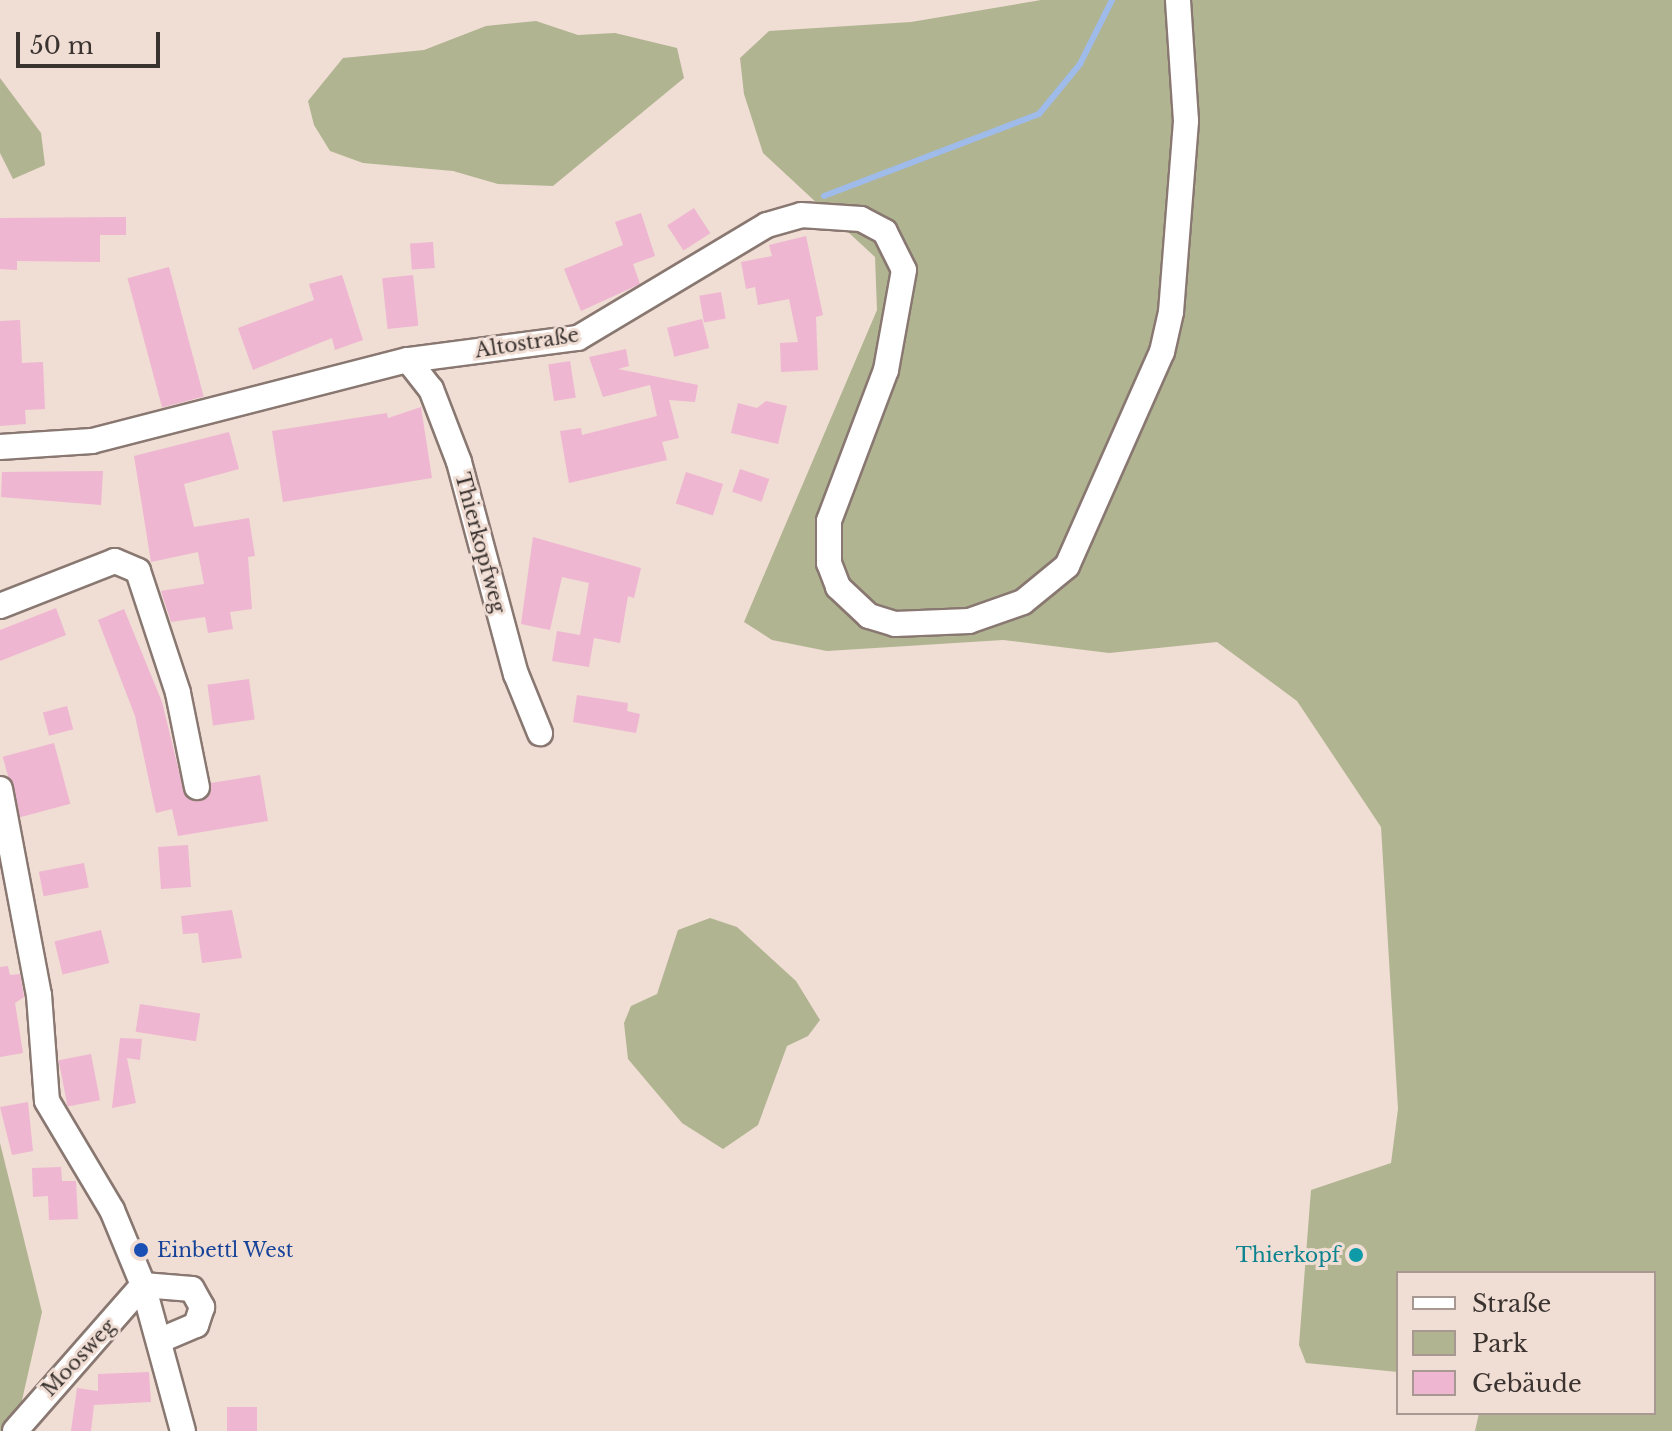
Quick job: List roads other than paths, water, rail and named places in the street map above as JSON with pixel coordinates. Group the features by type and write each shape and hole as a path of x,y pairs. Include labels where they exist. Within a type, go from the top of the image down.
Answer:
{"street":[{"name":"Altostraße","path":"0,447 92,441 408,360 578,338 767,225 829,215 861,219 885,232 898,249 903,297 886,370 829,521 829,563 838,587 869,616 895,624 969,621 1023,602 1067,566 1162,352 1171,312 1186,121 1178,0"},
{"name":"Thierkopfweg","path":"408,360 431,389 459,462 512,661 540,733"},
{"path":"0,606 115,561 138,571 178,693 197,787"},
{"path":"0,789 39,995 47,1101 112,1210 143,1285 183,1431"},
{"path":"143,1285 192,1289 202,1307 196,1325 160,1340"},
{"name":"Moosweg","path":"15,1431 143,1285"}],"waterway":[{"path":"824,196 1039,114 1080,64 1112,0"}],"place":[{"name":"Einbettl West","path":"141,1250"},
{"name":"Thierkopf","path":"1356,1255"}]}
